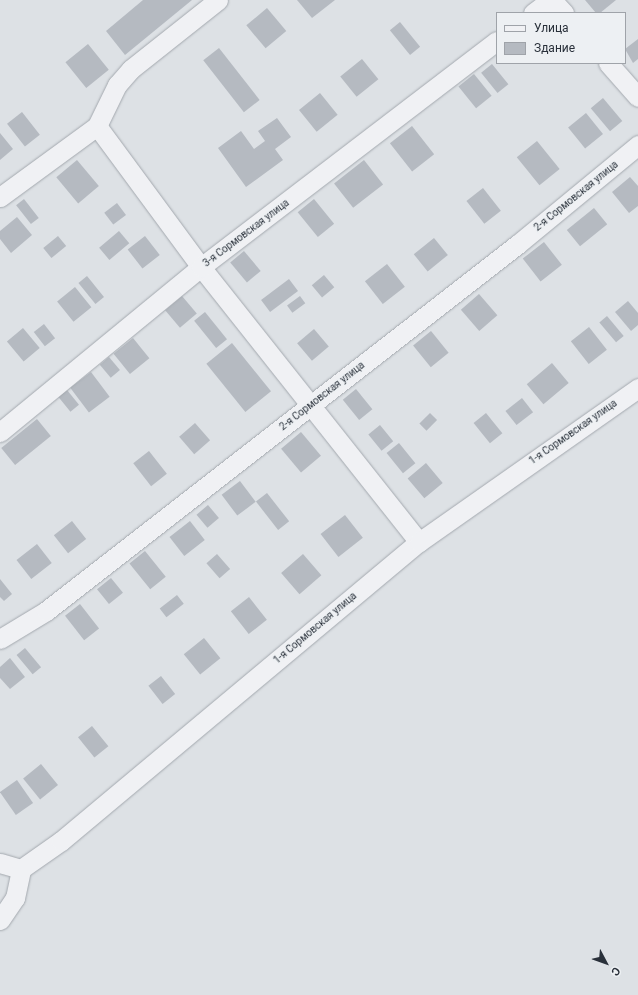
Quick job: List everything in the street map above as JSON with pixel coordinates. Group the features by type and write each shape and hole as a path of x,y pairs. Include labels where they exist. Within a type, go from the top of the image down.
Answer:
{"street":[{"path":"0,197 97,126 116,85 131,69 218,0"},
{"path":"534,12 551,0 563,12"},
{"name":"3-я Сормовская улица","path":"0,432 201,267 496,42"},
{"path":"609,64 638,97"},
{"path":"97,126 201,267 419,542"},
{"name":"2-я Сормовская улица","path":"0,639 46,611 638,146"},
{"name":"1-я Сормовская улица","path":"21,869 62,841 419,542 638,388"},
{"path":"0,863 21,869 15,898 0,920"}],"building":[{"path":"143,0 192,0 125,55 106,31"},
{"path":"297,0 335,0 312,18"},
{"path":"585,0 616,0 601,12 595,12"},
{"path":"267,8 286,31 266,48 246,25"},
{"path":"400,22 420,47 410,55 390,30"},
{"path":"638,39 638,59 633,63 626,51 626,48"},
{"path":"88,44 109,70 86,88 65,62"},
{"path":"219,48 260,100 244,112 203,60"},
{"path":"362,59 378,79 357,97 340,77"},
{"path":"492,64 508,84 497,93 481,73"},
{"path":"474,74 492,96 476,108 458,87"},
{"path":"320,93 338,115 317,132 299,110"},
{"path":"603,98 622,121 610,131 591,108"},
{"path":"22,112 40,135 25,147 7,124"},
{"path":"586,113 603,134 585,148 568,127"},
{"path":"277,118 291,137 275,149 283,160 246,187 218,148 241,131 254,149 265,141 258,131"},
{"path":"412,126 434,154 412,172 390,143"},
{"path":"0,133 13,149 0,160"},
{"path":"537,141 560,169 539,185 517,157"},
{"path":"77,160 99,186 78,203 56,177"},
{"path":"364,160 383,184 353,208 334,183"},
{"path":"630,177 638,186 638,206 629,213 612,192"},
{"path":"483,188 501,211 484,224 466,201"},
{"path":"24,199 39,218 31,224 16,205"},
{"path":"314,199 334,224 318,237 298,212"},
{"path":"117,203 126,215 113,225 104,213"},
{"path":"594,208 607,224 580,246 567,230"},
{"path":"17,217 32,235 11,253 0,239 0,231"},
{"path":"119,231 129,243 109,260 99,248"},
{"path":"58,236 66,246 51,258 43,248"},
{"path":"145,236 160,255 142,268 128,250"},
{"path":"434,238 448,255 428,271 414,254"},
{"path":"544,242 562,265 541,281 523,259"},
{"path":"244,251 261,271 247,282 230,263"},
{"path":"387,264 405,287 383,304 365,281"},
{"path":"324,275 334,287 322,298 312,285"},
{"path":"87,276 104,297 95,304 78,283"},
{"path":"289,279 298,291 270,312 261,300"},
{"path":"75,287 91,307 73,322 57,301"},
{"path":"479,294 497,315 479,331 461,310"},
{"path":"182,296 197,314 180,328 165,310"},
{"path":"300,296 305,303 292,313 287,305"},
{"path":"628,301 638,313 638,325 631,331 615,312"},
{"path":"205,312 227,339 216,348 194,321"},
{"path":"607,316 624,336 616,342 599,322"},
{"path":"44,324 55,338 45,346 34,332"},
{"path":"589,327 607,350 589,364 571,341"},
{"path":"23,328 40,348 24,361 7,341"},
{"path":"314,329 329,347 312,361 297,343"},
{"path":"431,331 449,353 431,367 413,345"},
{"path":"133,338 149,358 130,374 114,354"},
{"path":"232,343 271,391 245,412 206,364"},
{"path":"109,357 120,370 111,378 100,365"},
{"path":"552,363 569,383 543,404 527,384"},
{"path":"91,372 110,397 89,412 70,388"},
{"path":"356,389 372,409 359,420 343,400"},
{"path":"67,390 79,405 70,412 58,397"},
{"path":"522,398 533,412 517,425 505,411"},
{"path":"430,413 437,420 426,431 419,424"},
{"path":"486,413 502,433 490,443 474,423"},
{"path":"37,419 51,436 15,465 1,448"},
{"path":"195,423 210,440 194,454 179,437"},
{"path":"380,425 393,441 382,451 368,434"},
{"path":"301,432 321,456 301,472 281,449"},
{"path":"399,443 415,463 403,473 387,453"},
{"path":"149,451 167,474 151,486 133,463"},
{"path":"426,463 443,483 424,498 408,478"},
{"path":"240,481 256,502 237,516 222,495"},
{"path":"267,493 289,521 278,530 256,502"},
{"path":"208,505 219,518 207,528 197,515"},
{"path":"345,515 363,538 338,557 321,534"},
{"path":"72,521 86,539 68,553 54,535"},
{"path":"190,521 205,540 184,556 170,537"},
{"path":"37,544 52,563 31,579 17,560"},
{"path":"145,551 166,577 150,589 129,564"},
{"path":"217,554 230,569 220,578 206,563"},
{"path":"303,554 321,575 299,594 281,573"},
{"path":"111,578 123,593 109,604 97,589"},
{"path":"0,579 12,594 4,601 0,597"},
{"path":"177,595 184,604 166,617 160,609"},
{"path":"249,597 267,620 249,634 231,611"},
{"path":"80,604 99,628 84,640 65,616"},
{"path":"204,638 220,658 200,675 184,654"},
{"path":"25,648 41,667 33,674 17,655"},
{"path":"10,658 25,677 10,689 0,678 0,667"},
{"path":"161,676 175,694 163,704 148,686"},
{"path":"92,726 108,746 94,758 78,737"},
{"path":"41,764 58,785 40,799 23,778"},
{"path":"17,780 33,803 16,815 0,792"}]}
